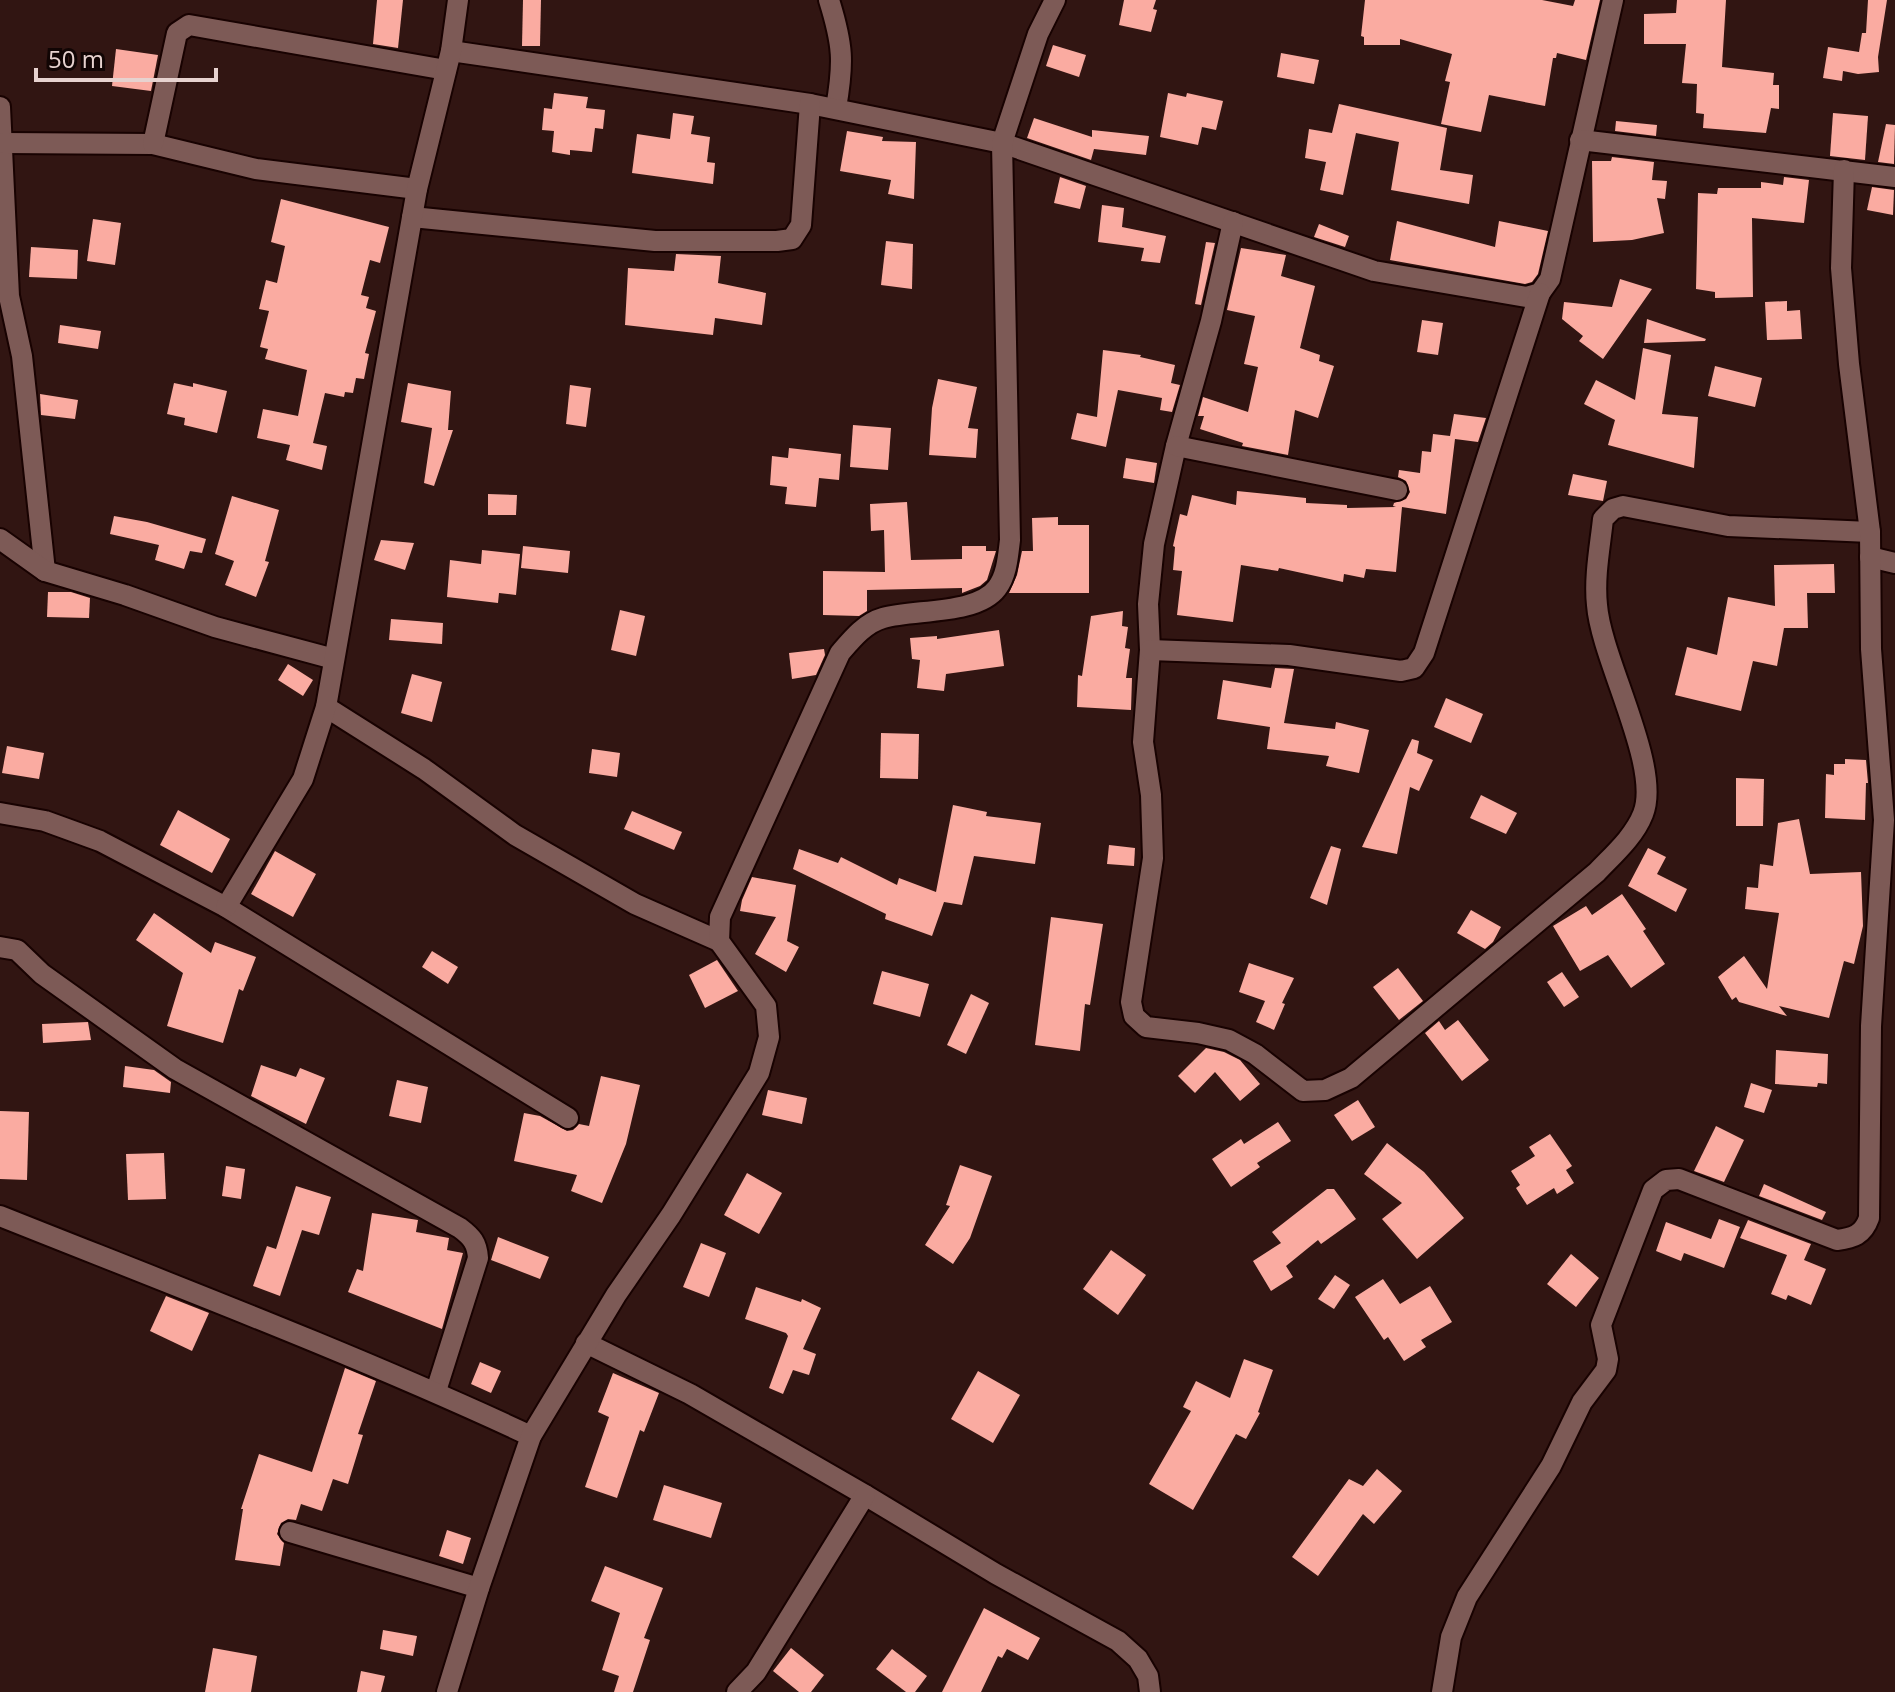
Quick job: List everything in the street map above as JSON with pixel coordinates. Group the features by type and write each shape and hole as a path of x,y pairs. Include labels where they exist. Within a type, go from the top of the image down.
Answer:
{"street":[{"path":"226,907 303,779 326,707 417,189 448,61 458,0"},
{"path":"829,0 840,35 843,70 836,108"},
{"path":"719,941 720,917 840,653 856,633 881,618 969,605 991,594 1002,578 1010,540 1002,143 1038,34 1055,0"},
{"path":"1150,650 1289,655 1401,671 1414,668 1424,653 1540,293 1550,279 1613,0"},
{"path":"153,144 177,33 189,25 448,61 836,108 1002,143 1374,271 1526,297 1540,293"},
{"path":"412,217 655,241 792,239 801,225 810,104"},
{"path":"0,107 9,296 22,356 45,571"},
{"path":"1580,140 1895,177"},
{"path":"3,143 153,144 256,169 417,189"},
{"path":"1442,1692 1451,1637 1467,1597 1551,1466 1582,1402 1606,1370 1608,1359 1601,1325 1653,1190 1666,1180 1679,1179 1837,1240 1853,1238 1865,1228 1869,1218 1871,1026 1884,820 1871,649 1870,532 1849,364 1841,268 1844,170"},
{"path":"1233,222 1154,544 1148,604 1150,650 1143,742 1151,795 1153,858 1131,1002 1134,1016 1146,1027 1229,1040 1255,1054 1303,1091 1325,1090 1351,1078 1597,872 1630,837 1644,813 1647,790 1639,745 1596,606 1603,519 1613,509 1623,506 1728,526 1870,532"},
{"path":"1176,446 1397,490"},
{"path":"0,539 45,571 215,627 334,659"},
{"path":"1870,557 1895,563"},
{"path":"326,707 424,769 515,835 635,904 719,941 766,1006 769,1037 759,1073 671,1215 586,1343 531,1436 447,1692"},
{"path":"0,813 45,821 100,841 226,907 568,1118"},
{"path":"0,947 17,950 42,974 175,1069 472,1237 478,1258 436,1391"},
{"path":"0,1216 436,1391 531,1436"},
{"path":"586,1343 690,1394 996,1574 1118,1641 1138,1659 1148,1676 1150,1692"},
{"path":"737,1692 756,1672 865,1495"},
{"path":"290,1532 479,1588"}],"building":[{"path":"377,0 403,0 398,48 373,44"},
{"path":"523,0 541,0 540,46 522,46"},
{"path":"1124,0 1156,0 1153,9 1157,10 1151,32 1119,25"},
{"path":"1365,0 1542,0 1573,6 1575,0 1600,0 1586,60 1557,53 1553,58 1545,106 1489,95 1481,132 1441,124 1450,82 1445,81 1452,54 1400,39 1400,45 1364,45 1364,37 1361,36"},
{"path":"1677,0 1726,0 1722,67 1774,73 1773,85 1779,85 1779,109 1771,108 1766,133 1703,128 1704,114 1696,113 1697,84 1682,83 1686,44 1644,44 1644,14 1676,13"},
{"path":"1868,0 1887,0 1878,57 1879,72 1858,74 1843,71 1842,81 1823,78 1828,47 1859,52 1862,33 1866,33"},
{"path":"1053,45 1086,55 1079,77 1046,66"},
{"path":"116,49 158,55 151,91 112,86"},
{"path":"1281,53 1319,60 1314,84 1277,77"},
{"path":"554,93 588,97 586,108 605,110 603,129 595,128 592,152 570,150 570,155 552,152 554,131 542,130 544,108 552,109"},
{"path":"1168,93 1186,97 1187,93 1223,101 1216,130 1202,127 1198,145 1160,137"},
{"path":"1339,104 1447,128 1440,170 1473,175 1469,204 1391,190 1399,142 1356,133 1343,195 1320,190 1326,162 1305,158 1309,129 1332,133"},
{"path":"673,113 694,116 691,134 710,137 707,162 715,163 713,184 632,173 637,134 670,139"},
{"path":"1833,113 1868,116 1865,160 1830,156"},
{"path":"1034,118 1092,137 1092,130 1149,136 1146,155 1094,149 1091,160 1027,138"},
{"path":"1616,121 1657,125 1656,136 1615,131"},
{"path":"1886,124 1895,125 1894,164 1878,162"},
{"path":"847,131 883,137 882,141 916,142 914,199 888,194 891,180 840,171"},
{"path":"1612,157 1654,162 1652,180 1667,181 1665,199 1657,198 1664,233 1632,240 1593,242 1592,161 1611,161"},
{"path":"1060,177 1086,186 1080,209 1054,203"},
{"path":"1784,177 1809,180 1804,223 1752,218 1753,297 1715,298 1715,292 1696,289 1698,193 1717,194 1718,188 1761,188 1761,182 1783,185"},
{"path":"1872,187 1894,190 1893,215 1867,210"},
{"path":"281,199 389,227 380,263 370,260 361,295 369,297 366,308 376,311 365,353 369,354 364,379 356,378 353,393 345,392 344,397 325,393 313,443 327,446 322,470 286,460 290,445 257,438 263,409 298,416 307,370 265,359 268,349 260,347 269,311 259,309 266,280 277,283 285,246 271,242"},
{"path":"1102,205 1124,208 1122,227 1166,236 1160,263 1141,261 1144,248 1098,242"},
{"path":"93,219 121,223 115,265 87,261"},
{"path":"1397,221 1495,247 1499,221 1548,231 1538,274 1532,282 1525,284 1390,260"},
{"path":"1319,224 1349,236 1345,247 1314,237"},
{"path":"886,241 913,244 912,289 881,285"},
{"path":"1206,242 1215,243 1201,305 1195,304"},
{"path":"31,247 78,250 77,279 29,277"},
{"path":"1241,248 1286,255 1281,276 1315,286 1300,348 1320,355 1319,361 1334,366 1318,418 1295,410 1288,455 1242,446 1243,443 1200,429 1204,416 1198,416 1203,397 1248,412 1258,367 1244,364 1255,316 1227,310"},
{"path":"676,254 721,256 718,283 766,293 762,325 715,318 713,335 625,325 628,268 674,271"},
{"path":"1620,279 1652,289 1603,359 1579,341 1583,336 1562,319 1564,302 1612,307"},
{"path":"1787,301 1787,311 1800,310 1802,339 1767,340 1765,302"},
{"path":"1647,319 1706,339 1644,343"},
{"path":"1422,320 1443,323 1438,355 1417,352"},
{"path":"60,325 101,331 98,349 58,343"},
{"path":"1643,348 1671,355 1662,414 1698,417 1694,468 1608,445 1615,420 1584,404 1596,380 1635,400"},
{"path":"1103,350 1141,355 1175,365 1171,383 1180,385 1172,412 1160,410 1162,398 1118,390 1106,447 1071,439 1077,413 1097,417"},
{"path":"1715,366 1762,378 1755,407 1708,396"},
{"path":"938,379 977,387 968,428 978,429 976,458 929,455 932,408"},
{"path":"174,383 193,387 193,383 227,391 217,433 184,425 185,418 167,414"},
{"path":"408,383 451,391 448,430 453,430 434,486 424,483 432,428 401,422"},
{"path":"570,385 591,388 586,427 566,424"},
{"path":"40,394 78,400 75,419 41,415"},
{"path":"1454,414 1486,418 1478,442 1455,439 1446,514 1402,507 1396,572 1366,569 1364,578 1344,574 1343,582 1279,568 1278,571 1241,565 1233,622 1177,615 1182,571 1173,570 1173,546 1180,514 1187,516 1192,495 1236,505 1237,491 1306,498 1306,503 1347,505 1347,508 1396,507 1394,503 1406,499 1410,492 1406,481 1398,477 1399,470 1420,473 1422,451 1431,452 1433,434 1450,436"},
{"path":"853,425 891,428 888,470 850,467"},
{"path":"789,448 841,454 839,480 819,478 816,507 785,504 787,487 770,485 772,456 788,458"},
{"path":"1126,458 1157,463 1154,483 1123,478"},
{"path":"1573,474 1607,481 1603,501 1568,495"},
{"path":"488,494 517,495 516,515 488,515"},
{"path":"232,496 279,510 265,561 269,562 256,597 225,585 234,561 215,554"},
{"path":"907,502 911,560 962,559 962,546 986,546 986,551 996,551 987,580 962,593 962,588 867,590 867,611 859,616 823,615 823,571 885,572 884,530 871,531 870,504"},
{"path":"114,516 206,539 202,553 190,551 184,569 155,560 159,545 110,534"},
{"path":"1058,517 1058,525 1089,525 1089,593 1009,593 1022,551 1033,551 1032,518"},
{"path":"381,540 414,543 405,570 374,560"},
{"path":"523,546 570,551 568,573 521,568"},
{"path":"482,550 520,554 516,595 499,593 498,603 447,597 450,560 481,564"},
{"path":"1834,564 1835,593 1807,593 1808,628 1784,628 1777,666 1753,661 1741,711 1675,695 1687,647 1717,655 1728,597 1775,606 1774,565"},
{"path":"48,592 71,592 90,598 89,618 47,617"},
{"path":"620,610 645,616 636,656 611,650"},
{"path":"1123,611 1122,626 1128,627 1125,648 1130,649 1126,678 1132,678 1131,710 1077,707 1078,675 1082,676 1091,616"},
{"path":"391,619 443,623 442,644 389,640"},
{"path":"999,630 1004,666 946,674 944,691 917,688 920,660 912,659 910,638 937,636 937,639"},
{"path":"824,649 825,655 816,675 792,679 789,653"},
{"path":"288,664 313,680 303,696 278,680"},
{"path":"1275,668 1294,669 1284,723 1335,729 1336,722 1369,730 1359,773 1326,766 1329,756 1267,749 1270,727 1217,719 1223,680 1271,688"},
{"path":"412,674 442,682 432,722 401,713"},
{"path":"1446,698 1483,714 1471,743 1434,727"},
{"path":"881,733 919,734 918,779 880,778"},
{"path":"1412,739 1419,741 1417,753 1433,760 1419,791 1410,787 1397,854 1362,847"},
{"path":"7,746 44,753 39,779 2,773"},
{"path":"592,749 620,753 617,777 589,773"},
{"path":"1845,759 1866,760 1865,820 1825,818 1826,774 1834,775 1834,764 1845,764"},
{"path":"1736,778 1764,779 1763,826 1736,826"},
{"path":"1481,795 1517,813 1506,834 1470,818"},
{"path":"953,805 987,812 986,816 1041,823 1035,864 974,856 962,905 944,902 932,936 885,919 886,914 793,869 799,849 838,863 841,857 897,885 899,878 936,892"},
{"path":"178,810 230,839 212,873 160,845"},
{"path":"632,811 682,832 674,850 624,829"},
{"path":"1799,819 1810,874 1861,872 1863,926 1854,964 1844,961 1829,1018 1779,1006 1787,1016 1739,1002 1736,997 1732,1000 1718,977 1744,956 1767,989 1779,913 1745,909 1747,887 1758,888 1760,864 1773,866 1778,823"},
{"path":"1109,845 1135,848 1134,866 1107,864"},
{"path":"1331,846 1341,849 1327,905 1310,898"},
{"path":"1648,848 1666,857 1657,874 1687,889 1676,912 1628,886"},
{"path":"275,851 316,874 293,917 251,894"},
{"path":"752,877 796,885 787,941 799,947 786,972 755,954 776,917 740,911"},
{"path":"1622,894 1665,964 1631,988 1608,955 1580,971 1553,926 1586,906 1592,915"},
{"path":"1471,910 1501,927 1485,949 1457,933"},
{"path":"154,913 211,953 215,942 256,957 243,991 239,989 223,1043 167,1026 183,973 136,940"},
{"path":"1051,917 1103,924 1090,1005 1085,1004 1080,1051 1035,1045"},
{"path":"432,951 458,967 448,984 422,967"},
{"path":"717,960 738,991 705,1008 689,975"},
{"path":"1249,963 1294,978 1274,1030 1256,1022 1265,1001 1239,992"},
{"path":"1398,968 1423,1001 1399,1020 1373,987"},
{"path":"882,971 929,984 920,1017 873,1004"},
{"path":"1562,972 1579,997 1564,1007 1547,982"},
{"path":"971,994 989,1003 966,1054 947,1045"},
{"path":"1458,1020 1489,1060 1462,1081 1425,1033 1439,1021 1445,1030"},
{"path":"88,1022 91,1040 43,1043 42,1024"},
{"path":"1206,1048 1240,1060 1260,1084 1240,1101 1215,1072 1195,1093 1178,1076"},
{"path":"1776,1050 1828,1054 1827,1084 1818,1083 1817,1087 1775,1084"},
{"path":"261,1065 296,1077 300,1068 325,1078 306,1124 251,1096"},
{"path":"125,1066 154,1070 171,1082 170,1093 123,1087"},
{"path":"601,1076 640,1085 626,1144 602,1203 571,1191 577,1175 514,1161 524,1113 540,1116 567,1131 579,1124 589,1126"},
{"path":"397,1080 428,1087 421,1123 389,1116"},
{"path":"1751,1083 1772,1090 1764,1113 1744,1107"},
{"path":"768,1090 807,1098 802,1124 762,1115"},
{"path":"1358,1100 1375,1127 1352,1141 1334,1115"},
{"path":"0,1111 29,1112 27,1180 0,1179"},
{"path":"1278,1122 1291,1141 1257,1163 1260,1167 1231,1187 1212,1159 1241,1139 1244,1144"},
{"path":"1716,1126 1744,1140 1724,1182 1694,1171"},
{"path":"1550,1134 1572,1166 1566,1170 1574,1183 1557,1194 1554,1188 1527,1205 1516,1188 1520,1185 1511,1171 1535,1156 1529,1147"},
{"path":"1387,1143 1424,1172 1464,1218 1417,1259 1382,1219 1402,1203 1364,1174"},
{"path":"164,1153 166,1199 128,1200 126,1154"},
{"path":"960,1165 992,1176 970,1238 953,1264 925,1245 950,1206 946,1205"},
{"path":"226,1166 245,1169 241,1199 222,1196"},
{"path":"747,1173 782,1193 759,1234 724,1215"},
{"path":"1764,1184 1826,1212 1822,1220 1759,1196"},
{"path":"296,1186 331,1197 319,1235 302,1230 280,1296 253,1286 267,1246 276,1249"},
{"path":"1327,1189 1334,1189 1356,1219 1321,1244 1318,1240 1286,1266 1293,1277 1271,1291 1253,1261 1281,1243 1272,1232"},
{"path":"372,1213 418,1220 416,1232 449,1238 447,1250 463,1253 442,1329 348,1292 357,1269 363,1271"},
{"path":"1719,1219 1740,1227 1724,1268 1684,1253 1681,1261 1656,1251 1666,1222 1711,1239"},
{"path":"1748,1220 1811,1244 1804,1260 1826,1269 1811,1305 1788,1295 1786,1300 1771,1294 1787,1255 1740,1238"},
{"path":"498,1237 549,1257 540,1279 491,1260"},
{"path":"701,1243 726,1253 709,1297 683,1287"},
{"path":"1111,1250 1146,1275 1118,1315 1083,1289"},
{"path":"1571,1254 1599,1278 1576,1307 1547,1284"},
{"path":"1335,1275 1350,1285 1334,1309 1318,1299"},
{"path":"1383,1279 1400,1304 1430,1286 1452,1322 1421,1340 1426,1347 1404,1361 1388,1337 1384,1340 1355,1297"},
{"path":"756,1287 801,1302 802,1299 821,1308 803,1349 816,1354 809,1375 793,1370 783,1394 769,1388 788,1336 745,1319"},
{"path":"166,1296 209,1313 192,1351 150,1331"},
{"path":"1244,1359 1273,1370 1260,1413 1246,1439 1236,1434 1193,1510 1149,1484 1191,1411 1183,1407 1196,1381 1230,1398"},
{"path":"480,1362 501,1371 491,1393 471,1384"},
{"path":"345,1368 376,1381 358,1434 363,1435 348,1484 333,1479 322,1511 301,1504 296,1520 288,1519 281,1523 277,1534 284,1543 280,1566 235,1560 241,1509 259,1454 312,1472"},
{"path":"978,1371 1020,1395 993,1443 951,1419"},
{"path":"613,1373 659,1393 644,1432 640,1430 617,1498 585,1487 609,1417 598,1412"},
{"path":"1377,1469 1402,1491 1374,1524 1363,1514 1318,1576 1292,1557 1349,1479 1363,1486"},
{"path":"664,1485 722,1503 711,1538 653,1520"},
{"path":"447,1530 471,1538 463,1564 439,1556"},
{"path":"605,1566 663,1588 644,1638 650,1640 633,1692 614,1692 619,1676 602,1670 620,1613 591,1601"},
{"path":"984,1608 1040,1638 1028,1660 1007,1649 1002,1658 998,1656 981,1692 942,1692"},
{"path":"383,1630 417,1636 413,1656 380,1649"},
{"path":"213,1648 257,1656 251,1692 205,1692"},
{"path":"791,1648 824,1675 811,1692 799,1692 773,1671"},
{"path":"892,1649 927,1676 915,1692 906,1692 876,1669"},
{"path":"361,1671 385,1676 381,1692 357,1692"}]}
